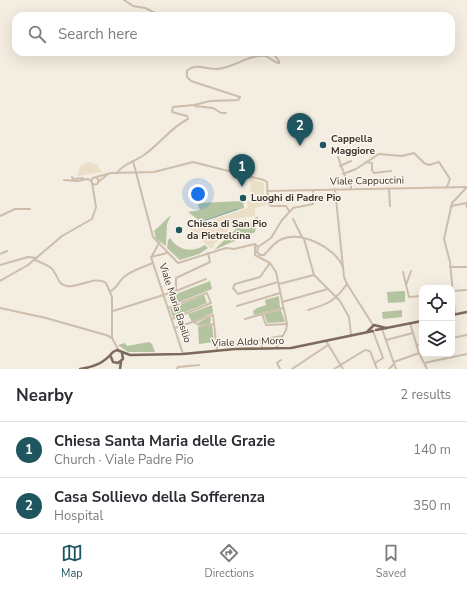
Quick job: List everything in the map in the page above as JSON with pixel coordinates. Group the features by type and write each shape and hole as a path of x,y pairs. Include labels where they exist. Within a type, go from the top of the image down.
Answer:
{"main road":[{"path":"455,315 467,312"},
{"name":"Viale Aldo Moro","path":"374,328 382,330 419,322"},
{"name":"Viale Aldo Moro","path":"121,352 130,355 183,354 217,350 291,348 365,333 374,328 389,328"},
{"path":"80,369 91,367 103,362 113,352 121,352 122,360 120,369"},
{"name":"Viale Aldo Moro","path":"115,362 130,355"},
{"path":"110,356 120,369"},
{"path":"103,362 115,362"}],"street":[{"path":"124,0 133,6 145,8 154,12"},
{"path":"194,106 210,101 239,99 240,97 191,81 187,75 189,69 200,67 217,70 252,58 264,56 279,63 279,60 276,56"},
{"path":"117,173 119,170 148,152 176,126 188,119 187,116 172,112 173,107 194,106 214,108 221,113 226,113"},
{"path":"344,174 379,154 399,155 414,153 424,163 429,165 439,162 450,179 447,187"},
{"path":"338,157 346,180 351,182 352,189"},
{"path":"133,161 153,236 168,253 181,263 226,248 234,249 255,244"},
{"path":"340,166 351,161"},
{"path":"0,282 36,259 62,236 92,220 96,211 91,182 92,178 109,173 154,172 193,162 262,179 267,182 269,205 286,206 289,211"},
{"path":"366,162 372,163 372,170 374,173 391,171"},
{"path":"93,193 97,183 109,173"},
{"path":"72,177 73,179 84,178"},
{"path":"96,177 97,183"},
{"path":"64,180 77,181 88,179 91,182 97,183"},
{"path":"452,285 444,239 451,206 454,200 467,187"},
{"name":"Viale Cappuccini","path":"267,191 467,187"},
{"path":"389,188 390,206"},
{"path":"313,190 313,204 297,206 289,211 272,238 258,247 257,253 263,256 281,239 293,237 303,239 336,254 343,267"},
{"path":"335,190 343,267 347,284 374,328 383,358 374,363"},
{"path":"451,206 466,203 467,207"},
{"path":"0,216 15,209 30,208"},
{"path":"293,219 303,239 314,275 337,298 349,317 351,335"},
{"path":"152,257 159,244"},
{"path":"255,244 258,247"},
{"path":"255,244 255,256 270,263 276,272 287,324 287,328 275,349"},
{"path":"0,254 7,251"},
{"path":"152,257 168,253"},
{"path":"176,291 176,282 178,277 210,262 208,253"},
{"path":"0,265 28,257 36,259 53,269 63,285 74,286 102,281 106,277"},
{"name":"Viale Maria Basilio","path":"152,257 183,354"},
{"path":"110,292 116,288 121,280 129,273 153,263"},
{"path":"270,263 260,277 235,284 233,288 234,291 238,294 314,275"},
{"path":"450,267 467,267"},
{"path":"406,286 411,271"},
{"path":"403,272 407,294 412,298 419,296"},
{"path":"113,311 176,291 206,279"},
{"path":"102,281 106,283 110,292 113,311 112,338 121,352"},
{"path":"308,310 329,304 337,298 347,284"},
{"path":"282,302 328,289"},
{"path":"455,291 467,290"},
{"path":"168,308 207,293 211,303 172,319"},
{"path":"237,306 280,293"},
{"path":"0,308 46,318 112,338"},
{"path":"245,318 283,308"},
{"path":"262,314 266,324 287,324"},
{"path":"175,328 212,315 217,350"},
{"path":"194,322 200,326 214,324"},
{"path":"390,369 394,363 419,353 410,323"},
{"path":"382,330 396,368 390,369"},
{"path":"386,340 412,333"},
{"path":"455,337 467,335"},
{"path":"216,346 239,344 282,336"},
{"path":"261,339 262,349"},
{"path":"326,341 343,369"},
{"path":"113,352 115,343"},
{"path":"292,369 328,345"},
{"path":"334,369 365,350 370,351 377,369"},
{"path":"424,363 467,354"},
{"path":"421,357 427,369"},
{"path":"280,369 277,363 281,360"},
{"path":"176,369 199,365"}],"green space":[{"path":"243,201 244,208 201,222 188,212 200,210 197,203"},
{"path":"171,215 167,224 166,246 156,239 154,231"},
{"path":"256,217 258,217 255,232 214,250 240,225 249,225"},
{"path":"170,238 177,246 182,248 191,250 205,245 208,248 199,254 180,260 167,248 168,240"},
{"path":"210,281 212,289 172,305 168,297"},
{"path":"405,291 405,302 388,303 387,292"},
{"path":"204,295 207,303 173,317 170,309"},
{"path":"279,296 280,308 254,315 253,311 266,305 265,300"},
{"path":"212,305 213,313 192,322 188,314"},
{"path":"281,310 285,322 267,323 264,314"},
{"path":"402,310 402,317 383,319 382,312"},
{"path":"209,317 211,318 210,324 201,325 197,323"},
{"path":"212,325 214,342 199,344 198,327"},
{"path":"149,342 152,344 155,352 128,352 118,345 125,343 127,346"}],"shaded area":[{"path":"88,162 97,164 102,172 77,176 80,166"},
{"path":"250,178 264,183 264,198 266,198 266,205 255,208 255,216 240,218 213,246 214,247 210,248 188,227 248,208 247,202 257,198 256,195 251,195"}],"waterway":[{"path":"201,222 238,209"}],"place":[{"name":"Cappella Maggiore","path":"323,145"},
{"name":"Casa Sollievo della Sofferenza","path":"300,146"},
{"name":"Chiesa Santa Maria delle Grazie","path":"242,187"},
{"name":"Luoghi di Padre Pio","path":"243,198"},
{"name":"Chiesa di San Pio da Pietrelcina","path":"179,230"}]}
